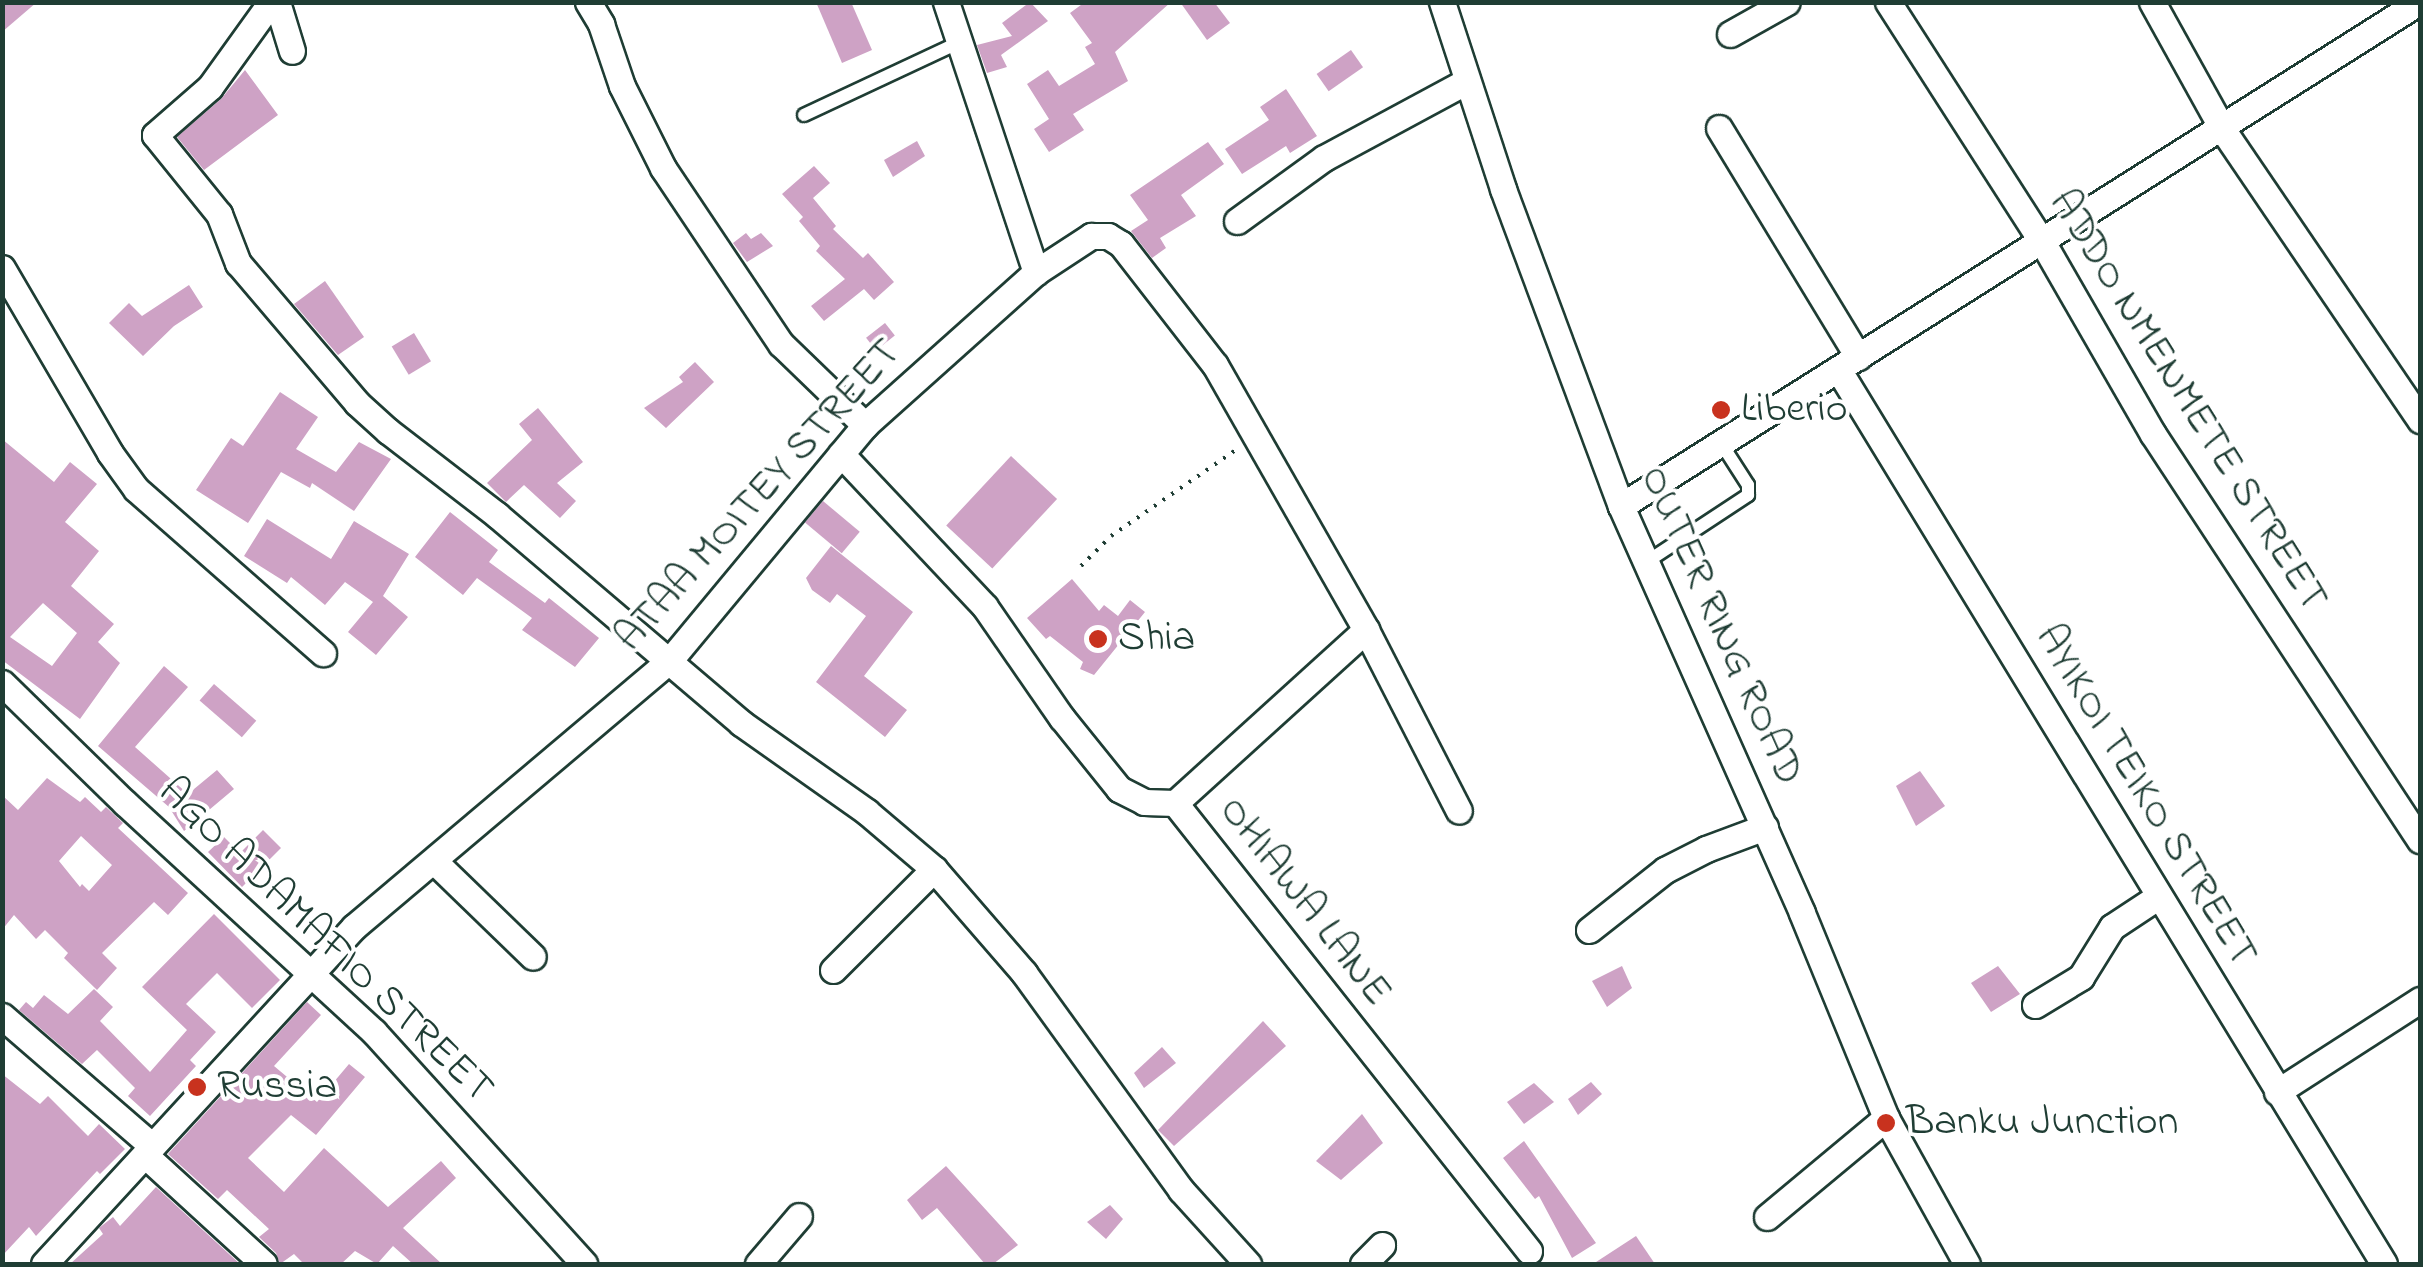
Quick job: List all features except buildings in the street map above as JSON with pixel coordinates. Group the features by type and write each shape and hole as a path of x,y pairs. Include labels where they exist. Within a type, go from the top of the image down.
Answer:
{"street":[{"path":"274,2 292,51"},
{"path":"274,2 210,87 155,136 159,146 219,214 238,263 356,403 670,660 741,723 867,812 934,869 1024,973 1181,1190 1248,1264"},
{"path":"588,2 602,24 622,86 663,168 781,344 865,425"},
{"path":"946,2 962,40 1036,272"},
{"name":"OUTER RING ROAD","path":"1442,2 1621,506 1765,827 1886,1118 1964,1263"},
{"path":"1730,34 1787,2"},
{"name":"ADDO NMENMETE STREET","path":"1888,2 2043,243 2153,434 2412,807 2420,840"},
{"path":"2152,2 2222,130 2420,420"},
{"path":"1621,506 2222,130 2418,2"},
{"path":"1237,221 1324,158 1467,81"},
{"name":"AYIKOI TEIKO STREET","path":"1719,128 1848,363 2160,896 2384,1264"},
{"name":"ATAA MOITEY STREET","path":"44,1264 354,927 436,862 670,660 865,425 1036,272 1091,236 1108,236 1122,244 1215,365 1253,438 1366,630 1460,811"},
{"path":"2,268 110,453 136,489 324,652"},
{"name":"OHIAWA LANE","path":"841,454 986,607 1062,718 1119,789 1144,802 1175,803 1528,1251"},
{"path":"1175,803 1366,630"},
{"name":"AGO ADAMAFIO STREET","path":"2,683 405,1064 584,1264"},
{"path":"1589,930 1678,862 1765,827"},
{"path":"436,862 533,958"},
{"path":"833,970 934,869"},
{"path":"2035,1005 2081,977 2112,927 2160,896"},
{"path":"2277,1092 2420,1000"},
{"path":"2,1016 148,1150 264,1264"},
{"path":"1767,1217 1886,1118"},
{"path":"758,1264 798,1216"},
{"path":"1363,1264 1382,1245"}],"lane":[{"path":"804,115 962,40"},
{"path":"1648,561 1748,495 1748,485 1721,443"}],"path":[{"path":"1082,566 1111,536 1253,438"}],"place":[{"name":"Liberio","path":"1721,410"},
{"name":"Shia","path":"1098,639"},
{"name":"Russia","path":"197,1087"},
{"name":"Banku Junction","path":"1886,1123"}]}
